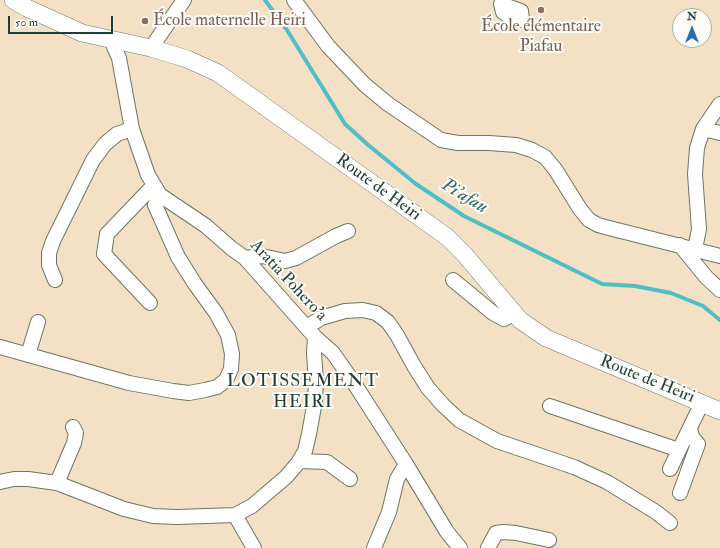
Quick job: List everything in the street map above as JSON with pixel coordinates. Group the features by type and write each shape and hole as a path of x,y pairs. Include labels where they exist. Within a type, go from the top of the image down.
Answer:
{"main road":[{"name":"Route de Heiri","path":"22,3 82,33 151,48 187,59 218,72 447,237 465,255 515,312 520,320 546,338 720,411"}],"street":[{"path":"151,48 184,0"},
{"path":"294,0 328,46 365,85 388,104 441,140 458,143 489,142 516,145 532,150 544,157 555,169 580,209 589,220 598,225 720,256"},
{"path":"0,347 129,383 173,391 189,392 217,387 226,380 231,369 232,354 228,335 216,313 178,257 155,205 157,190 148,174 132,129 119,58 111,40"},
{"path":"695,249 699,229 695,174 697,148 703,129 720,104"},
{"path":"55,280 49,265 49,253 53,241 90,166 105,144 117,134 132,129"},
{"path":"703,129 720,133"},
{"path":"150,303 104,254 107,234 157,190"},
{"name":"Aratia Pohero'a","path":"157,190 206,226 245,258 311,332 333,353 406,464 447,532 460,548"},
{"path":"245,258 262,256 285,261 296,258 348,231"},
{"path":"680,246 706,277 720,290"},
{"path":"453,280 493,313 504,320 515,312"},
{"path":"0,482 28,478 57,483 124,509 153,516 177,518 235,515 252,506 286,477 300,461 309,434 315,401 316,382 311,332 321,318 345,311 363,310 376,313 388,322 428,388 443,406 459,420 497,441 574,467 607,482 656,512 670,523"},
{"path":"28,355 38,322"},
{"path":"670,470 702,403"},
{"path":"550,406 676,449 680,448"},
{"path":"57,483 74,443 76,433 73,427"},
{"path":"680,493 698,444 692,438 690,428"},
{"path":"300,461 327,462 350,478"},
{"path":"374,548 389,512 397,478 406,464"},
{"path":"235,515 254,548"},
{"path":"488,548 496,534 504,532 549,540"}],"waterway":[{"name":"Pi'afau","path":"265,0 287,30 345,124 416,184 464,216 602,284 635,286 671,293 703,306 720,320"}],"place":[{"name":"École élémentaire Piafau","path":"541,10"},
{"name":"École maternelle Heiri","path":"145,21"}],"district":[{"name":"LOTISSEMENT HEIRI","path":"303,392"}]}
